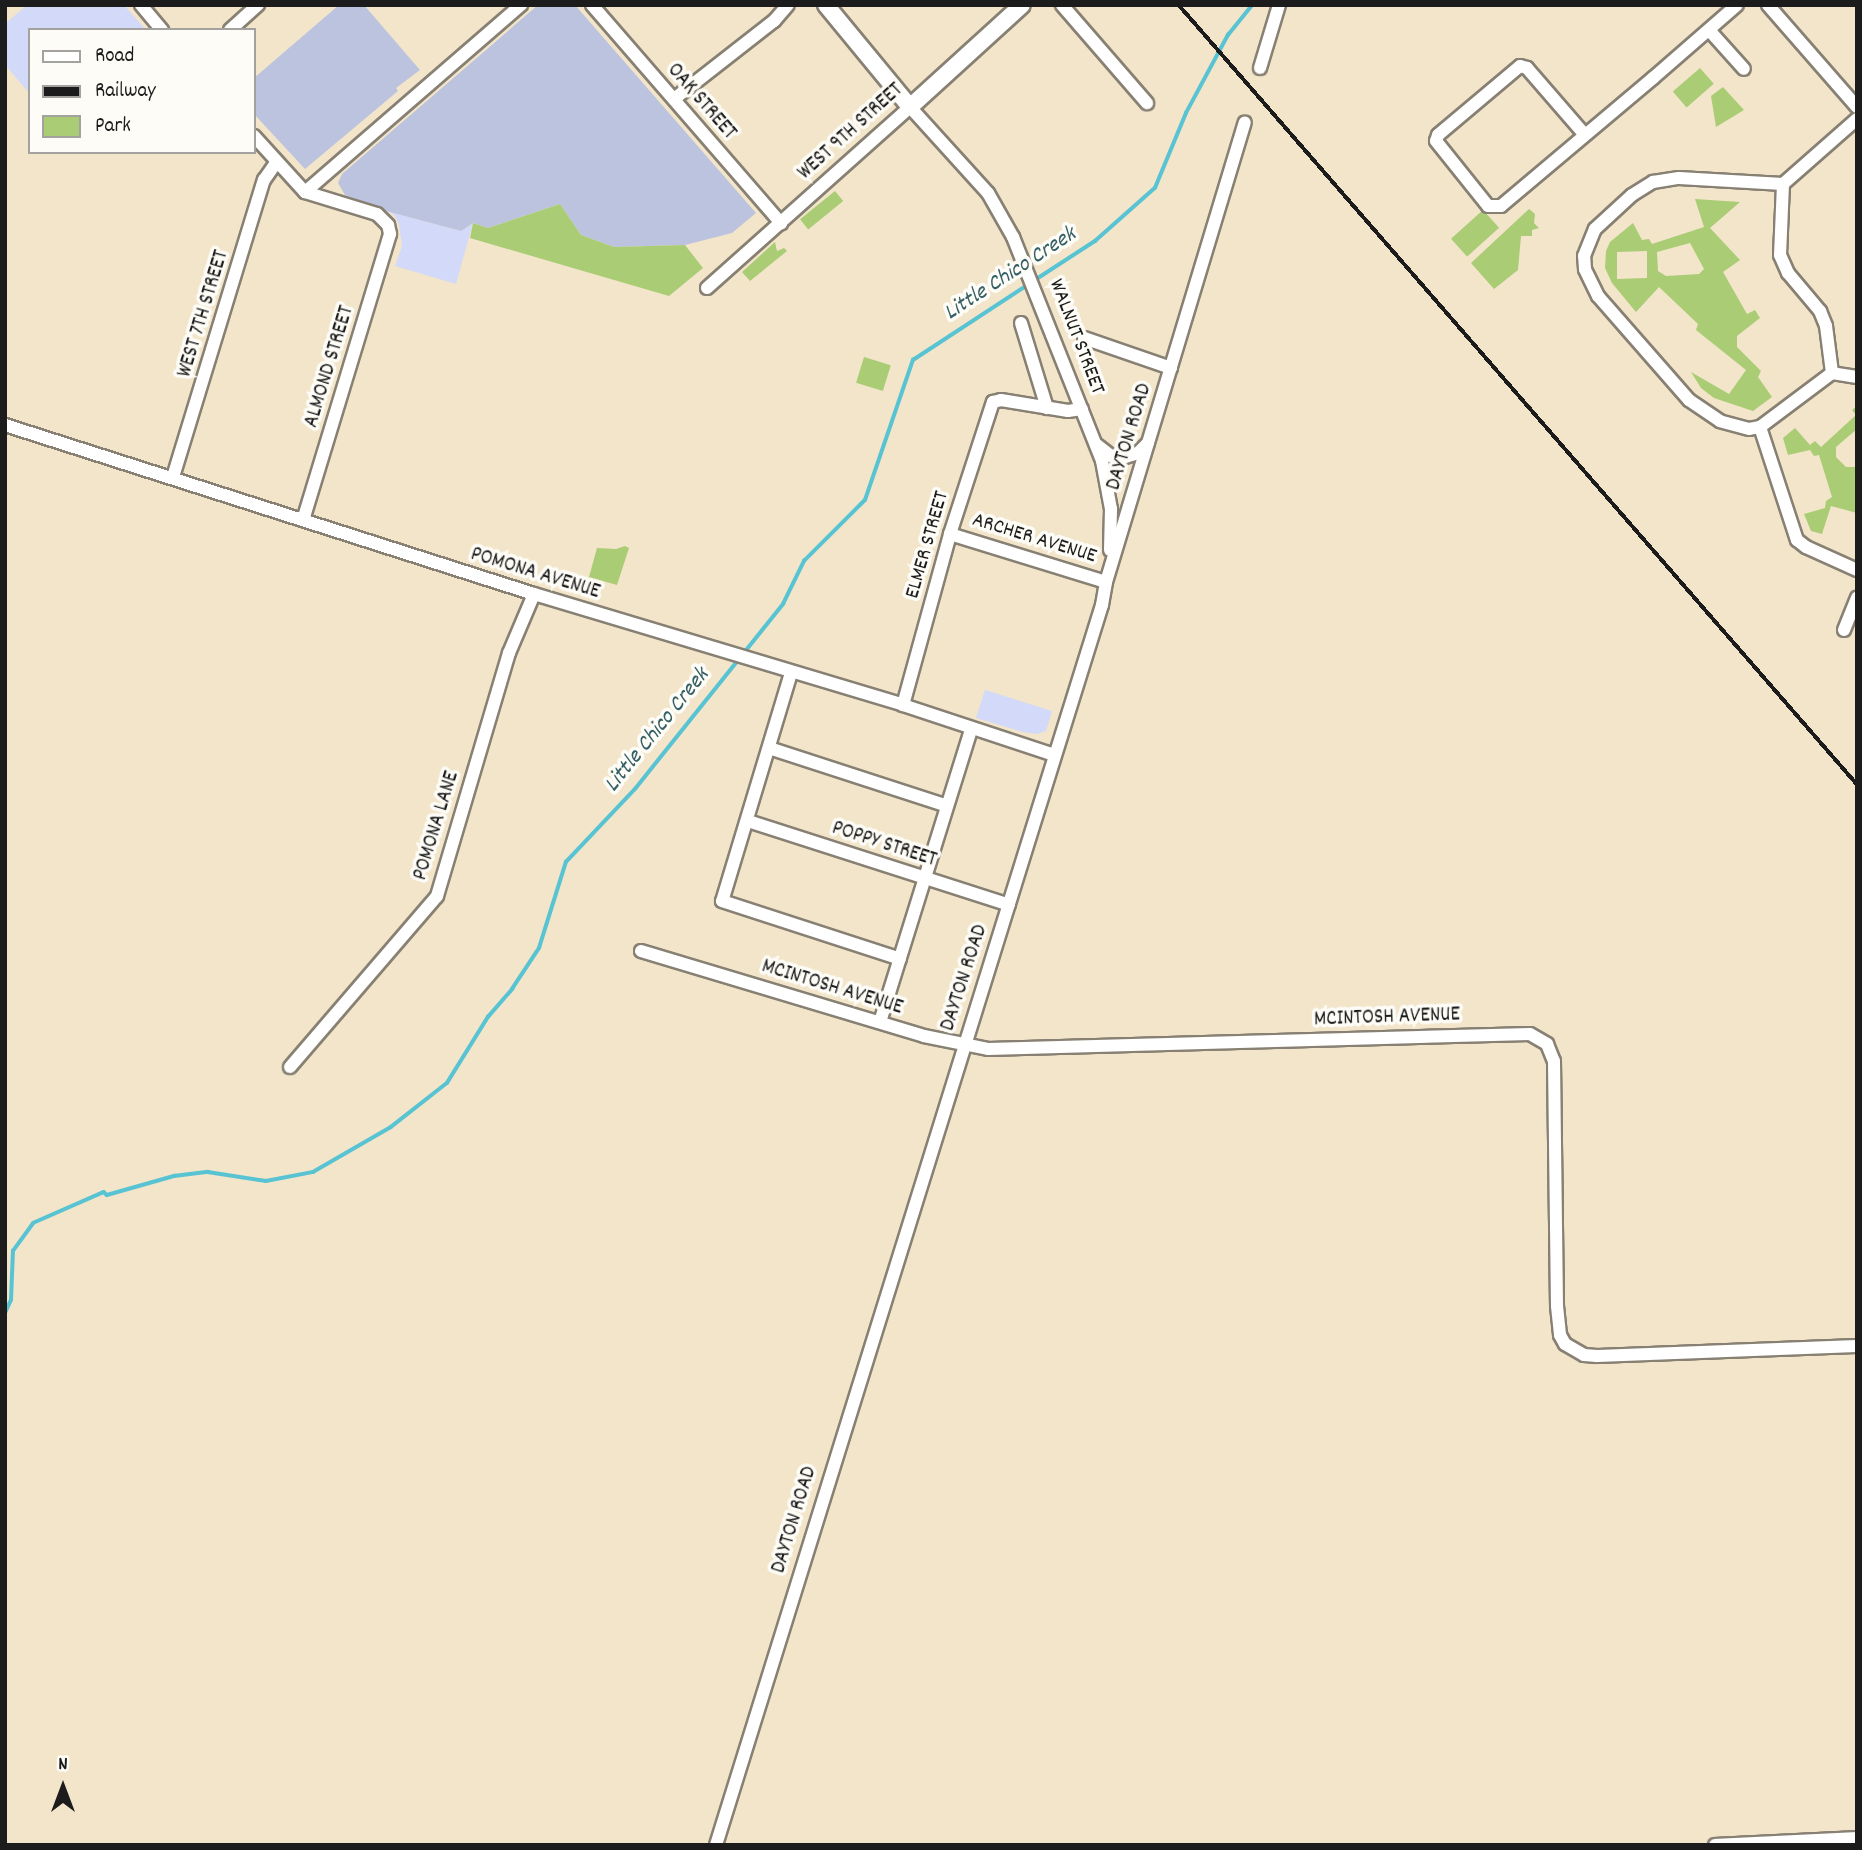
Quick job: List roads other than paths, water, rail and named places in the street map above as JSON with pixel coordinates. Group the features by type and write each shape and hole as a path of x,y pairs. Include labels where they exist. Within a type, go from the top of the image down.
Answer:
{"main road":[{"name":"WALNUT STREET","path":"826,5 910,107"},
{"name":"WEST 9TH STREET","path":"910,107 1022,5"}],"street":[{"path":"141,5 160,28"},
{"path":"232,28 258,5"},
{"path":"256,138 305,192 521,5"},
{"name":"OAK STREET","path":"592,5 781,223"},
{"path":"674,99 774,21 788,5"},
{"path":"1062,5 1147,103"},
{"path":"1260,68 1279,5"},
{"path":"1586,135 1527,68 1520,66 1438,135 1436,141 1488,206 1501,206 1586,135 1737,5"},
{"path":"1768,5 1857,107"},
{"path":"1709,30 1744,69"},
{"name":"WEST 9TH STREET","path":"707,288 910,107"},
{"name":"WALNUT STREET","path":"910,107 988,193 1004,218 1037,293 1102,461 1111,509 1106,582"},
{"path":"1857,119 1783,184 1679,178 1653,182 1632,195 1595,229 1584,256 1585,269 1598,296 1689,400 1720,421 1749,429 1760,427 1832,373 1857,377"},
{"name":"DAYTON ROAD","path":"716,1845 1102,605 1106,582 1245,123"},
{"name":"WEST 7TH STREET","path":"173,477 264,180 276,163"},
{"path":"1783,184 1780,255 1788,273 1820,311 1826,326 1832,373"},
{"name":"ALMOND STREET","path":"303,520 389,243 388,225 377,214 305,192"},
{"path":"1021,323 1047,408 1082,409"},
{"path":"1084,338 1171,368"},
{"name":"ELMER STREET","path":"902,705 950,534 992,406 997,400 1047,408"},
{"name":"POMONA AVENUE","path":"5,425 534,594 902,705 1054,755"},
{"path":"1760,427 1797,540 1806,547 1857,570"},
{"path":"1095,443 1111,456 1122,458 1138,453 1148,443"},
{"name":"ARCHER AVENUE","path":"950,534 1106,582"},
{"name":"POMONA LANE","path":"290,1067 437,896 509,653 534,594"},
{"path":"1844,630 1857,598"},
{"path":"791,673 722,901 900,959"},
{"path":"880,1023 971,729"},
{"path":"769,748 947,806"},
{"name":"POPPY STREET","path":"748,821 1009,905"},
{"name":"MCINTOSH AVENUE","path":"641,951 880,1023 963,1045 1010,1050 1530,1034 1547,1044 1554,1061 1557,1306 1560,1335 1565,1344 1584,1355 1597,1356 1857,1346"},
{"path":"1715,1845 1857,1838"}],"waterway":[{"name":"Little Chico Creek","path":"1035,280 1095,241 1155,188 1186,113 1228,35 1252,5"},
{"name":"Little Chico Creek","path":"5,1313 11,1300 13,1251 33,1223 104,1192 107,1195 174,1176 208,1172 266,1181 313,1172 391,1127 447,1083 488,1017 512,989 539,948 566,862 635,789 783,604 804,561 865,500 913,360 1029,284"}],"railway":[{"path":"1179,5 1857,784"}]}
